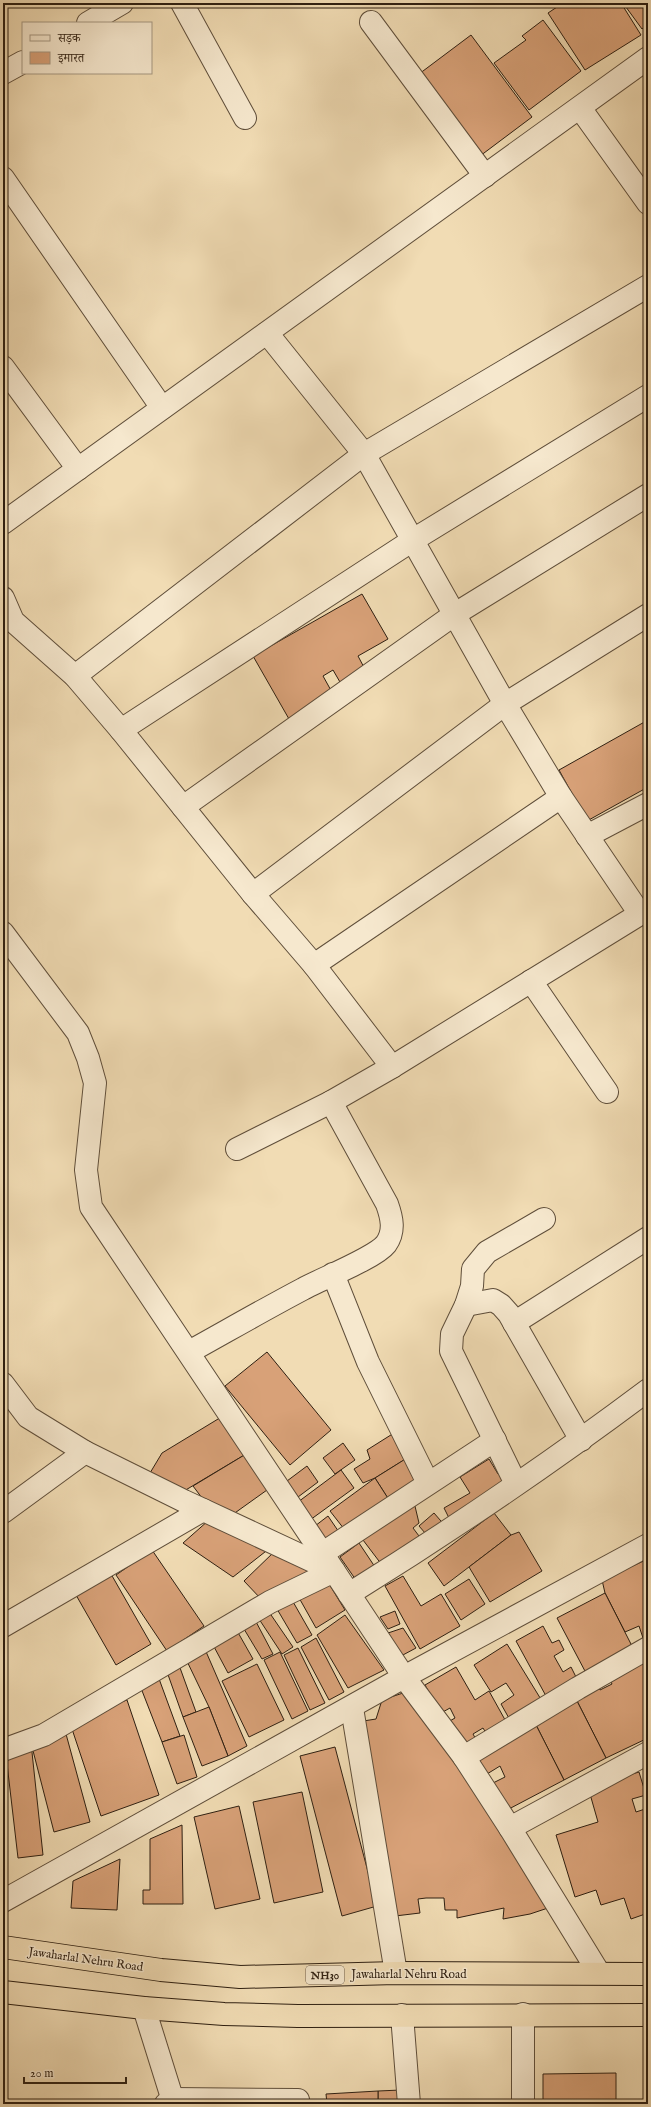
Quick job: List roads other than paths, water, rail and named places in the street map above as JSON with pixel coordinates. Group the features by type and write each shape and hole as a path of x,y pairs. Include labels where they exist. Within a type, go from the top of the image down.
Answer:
{"highway":[{"name":"Jawaharlal Nehru Road","path":"3,1947 161,1970 240,1977 396,1973 648,1974"},
{"path":"3,1992 144,2008 224,2014 298,2016 523,2014 648,2015"}],"street":[{"path":"90,22 122,3"},
{"path":"182,3 245,118"},
{"path":"371,22 485,176"},
{"path":"3,523 648,58"},
{"path":"3,73 22,63"},
{"path":"580,108 648,204"},
{"path":"3,178 162,408"},
{"path":"75,676 364,454 648,286"},
{"path":"237,1149 331,1102 392,1067 644,913 587,836 561,797 505,704 364,454 267,333"},
{"path":"3,367 78,469"},
{"path":"121,730 413,540 648,396"},
{"path":"183,807 455,614 648,495"},
{"path":"3,598 8,624 75,676 121,730 253,894 314,965 392,1067"},
{"path":"253,894 505,704 648,615"},
{"path":"314,965 561,797"},
{"path":"587,836 648,804"},
{"path":"3,933 78,1033 88,1058 95,1083 86,1170 91,1207 323,1553 404,1677 464,1757 510,1828 599,1973"},
{"path":"531,981 607,1092"},
{"path":"189,1352 333,1274 363,1260 385,1245 391,1235 393,1219 387,1204 331,1102"},
{"path":"516,1484 451,1351 452,1334 466,1305 472,1286 473,1270 479,1260 486,1252 544,1219"},
{"path":"514,1324 648,1238"},
{"path":"333,1274 368,1362 428,1484"},
{"path":"466,1305 493,1300 501,1305 514,1324 581,1440"},
{"path":"3,1384 28,1417 85,1452 203,1510 334,1571"},
{"path":"349,1594 446,1533 581,1440 648,1390"},
{"path":"323,1553 495,1440"},
{"path":"3,1512 85,1452"},
{"path":"3,1626 203,1510"},
{"path":"3,1901 352,1708 404,1677 648,1545"},
{"path":"3,1750 44,1735 270,1602 334,1571"},
{"path":"464,1757 578,1688 648,1648"},
{"path":"352,1708 396,1973"},
{"path":"510,1828 648,1753"},
{"path":"144,2008 171,2102 298,2100"},
{"path":"523,2014 523,2104"},
{"path":"402,2015 409,2104"}]}
